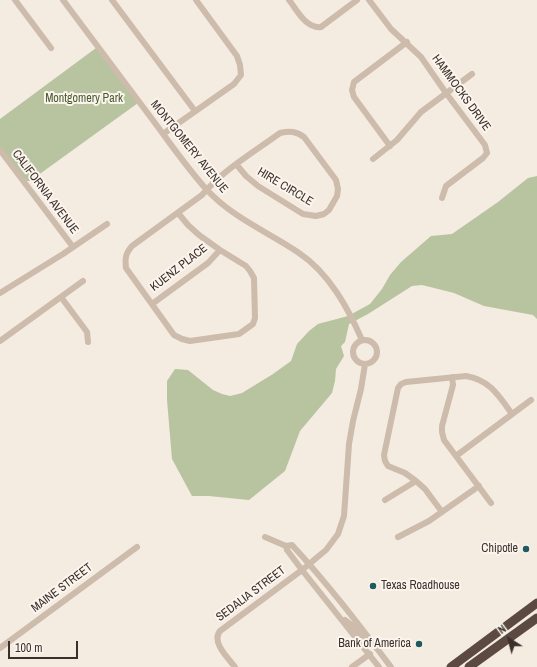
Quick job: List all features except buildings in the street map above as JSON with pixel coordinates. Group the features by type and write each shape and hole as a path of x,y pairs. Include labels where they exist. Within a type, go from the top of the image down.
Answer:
{"highway":[{"path":"451,667 537,603"},
{"path":"469,667 537,618"}],"street":[{"path":"15,0 51,48"},
{"name":"MONTGOMERY AVENUE","path":"63,0 163,134 207,190 223,206 248,223 299,253 314,265 327,280 349,312 362,340"},
{"path":"112,0 195,111"},
{"path":"163,134 234,84 241,75 237,56 196,0"},
{"path":"289,0 308,24 316,28 321,27 357,0"},
{"name":"HAMMOCKS DRIVE","path":"369,0 391,29 407,42 421,57 446,94 485,145 487,152 483,158 446,186 442,198"},
{"path":"390,146 354,97 352,90 354,82 407,42"},
{"path":"373,159 401,136 421,112 472,74"},
{"name":"HIRE CIRCLE","path":"152,304 126,268 126,254 132,246 202,195 236,164 280,133 289,131 297,132 304,137 336,180 338,189 337,196 329,210 324,214 316,216 303,214 258,186 246,176 236,164"},
{"name":"CALIFORNIA AVENUE","path":"0,150 73,247"},
{"path":"152,304 174,335 190,341 238,334 253,324 255,318 254,278 246,266 220,250 188,225 178,213"},
{"path":"0,294 107,224"},
{"name":"KUENZ PLACE","path":"152,304 208,263 220,250"},
{"path":"0,341 83,281"},
{"path":"61,297 86,332 88,342"},
{"path":"362,340 374,343 377,351 376,357 373,361 365,364 359,362 353,351 355,345 362,340"},
{"path":"302,570 326,550 338,534 344,516 349,444 365,364"},
{"path":"442,512 425,489 405,473 388,466 385,461 384,455 398,388 401,384 406,382 466,376 475,378 491,387 512,414"},
{"path":"452,377 453,385 442,426 444,440 491,503"},
{"path":"456,456 531,400"},
{"path":"385,500 416,481"},
{"path":"398,537 430,521 479,486"},
{"path":"265,537 286,546 292,545 310,564 391,667"},
{"path":"286,546 287,550 302,570 380,667"},
{"name":"MAINE STREET","path":"0,648 137,547"},
{"name":"SEDALIA STREET","path":"235,667 219,645 217,635 220,631 302,570"},
{"path":"341,618 353,625 363,638 371,641"},
{"path":"352,667 370,654"}],"green space":[{"name":"Montgomery Park","path":"96,48 138,103 30,181 26,181 0,148 0,119"},
{"path":"537,176 537,319 533,315 484,306 454,293 422,285 412,286 368,314 349,324 345,342 341,346 344,356 336,369 332,393 300,431 285,471 249,500 192,496 172,459 167,400 167,381 175,369 188,370 213,390 222,394 230,396 242,393 291,361 297,344 318,324 348,316 370,304 401,262 431,236 452,234 498,202 528,178"}],"place":[{"name":"Chipotle","path":"526,549"},
{"name":"Texas Roadhouse","path":"373,586"},
{"name":"Bank of America","path":"419,644"}]}
